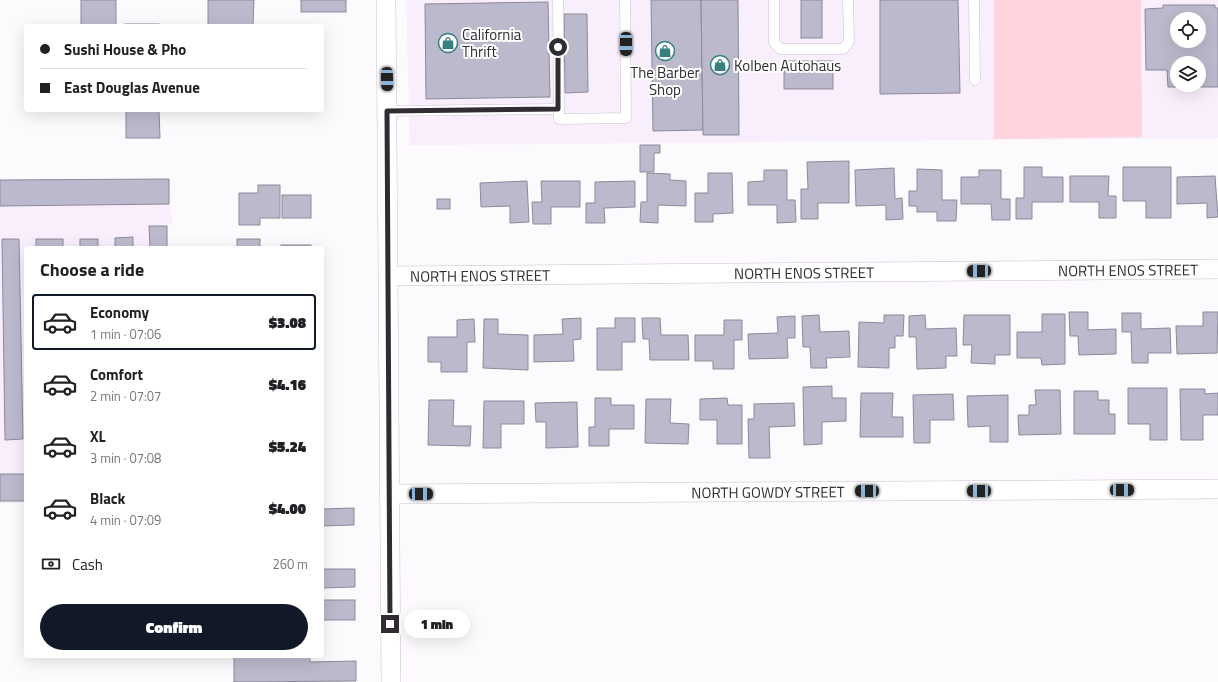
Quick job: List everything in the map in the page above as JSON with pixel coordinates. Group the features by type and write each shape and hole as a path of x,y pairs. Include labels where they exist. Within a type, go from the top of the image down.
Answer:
{"street":[{"path":"386,0 391,682"},
{"name":"NORTH ENOS STREET","path":"389,276 1218,269"},
{"name":"NORTH GOWDY STREET","path":"389,494 1218,489"}],"lane":[{"path":"558,0 559,119 626,118 625,0"},
{"path":"774,0 774,42 780,48 835,49 843,49 849,42 848,0"},
{"path":"974,0 975,80"},
{"path":"387,111 558,109"}],"shaded area":[{"path":"406,0 1218,0 1218,138 410,145"},
{"path":"994,0 1141,0 1142,137 994,139"},
{"path":"169,179 172,223 168,226 168,246 24,246 24,503 0,503 0,180"}],"building":[{"path":"81,0 116,0 116,24 81,24"},
{"path":"208,0 254,0 253,24 208,24"},
{"path":"301,0 346,0 346,12 301,12"},
{"path":"651,0 701,0 703,130 653,131"},
{"name":"Kolben Autohaus","path":"701,0 738,0 739,135 703,135"},
{"path":"801,0 822,0 822,38 801,38"},
{"path":"880,0 958,0 960,93 880,94"},
{"path":"548,2 550,97 426,99 425,4"},
{"path":"1163,5 1215,5 1215,8 1218,8 1218,87 1206,87 1206,56 1170,56 1170,87 1168,87 1167,70 1146,70 1145,9 1163,8"},
{"path":"564,14 587,14 588,92 565,93"},
{"path":"784,61 833,61 833,89 784,89"},
{"path":"126,112 159,112 160,138 126,138"},
{"path":"640,145 660,145 660,153 654,153 654,172 640,172"},
{"path":"849,161 849,203 818,203 818,219 801,219 801,189 808,189 807,162"},
{"path":"1024,167 1042,167 1042,177 1063,177 1063,202 1032,202 1032,219 1016,219 1016,198 1024,198"},
{"path":"1123,167 1171,167 1171,218 1146,218 1146,201 1123,201"},
{"path":"894,168 895,199 902,198 903,219 886,220 886,205 856,206 855,170"},
{"path":"917,169 942,170 942,200 957,200 956,221 937,221 937,212 917,212 917,206 909,206 909,191 917,191"},
{"path":"764,170 787,170 787,200 795,200 796,222 777,223 777,205 748,205 748,182 764,181"},
{"path":"979,170 1001,170 1001,199 1010,199 1010,220 992,220 991,204 961,204 961,177 979,177"},
{"path":"647,173 670,174 670,180 686,181 686,206 658,205 658,223 640,222 641,202 647,202"},
{"path":"708,173 732,173 733,213 713,214 713,222 695,222 695,193 708,193"},
{"path":"1070,176 1109,176 1108,196 1116,196 1116,218 1099,218 1099,202 1070,202"},
{"path":"1215,176 1218,217 1207,218 1207,203 1177,204 1177,177"},
{"path":"169,179 169,204 0,206 0,180"},
{"path":"527,181 529,222 510,223 510,206 481,207 480,183"},
{"path":"541,181 580,181 580,207 551,207 551,224 533,224 532,202 542,202"},
{"path":"635,181 635,207 604,208 605,223 586,223 586,203 595,203 595,182"},
{"path":"258,185 280,185 280,218 260,218 260,225 239,225 239,193 258,193"},
{"path":"282,195 311,195 311,218 282,218"},
{"path":"437,199 450,199 450,209 437,209"},
{"path":"149,226 167,226 167,246 150,246"},
{"path":"133,237 133,246 115,246 115,238"},
{"path":"2,239 19,239 23,439 5,440"},
{"path":"36,239 63,239 63,246 36,246"},
{"path":"80,239 98,239 98,246 80,246"},
{"path":"237,239 260,239 260,246 237,246"},
{"path":"281,245 311,245 311,246"},
{"path":"1069,312 1088,312 1088,330 1116,329 1116,354 1079,355 1078,336 1070,336"},
{"path":"1203,312 1218,312 1217,353 1177,354 1176,326 1203,326"},
{"path":"1122,313 1141,313 1141,329 1170,328 1171,353 1148,353 1148,363 1132,363 1131,332 1122,332"},
{"path":"1042,314 1065,314 1065,364 1042,365 1041,358 1017,358 1017,332 1042,332"},
{"path":"819,315 820,332 849,331 850,357 826,358 827,368 811,368 810,347 803,347 802,316"},
{"path":"884,315 904,315 903,336 895,336 895,348 889,348 889,368 858,367 859,322 884,323"},
{"path":"925,315 926,329 956,328 957,356 946,356 946,368 917,369 916,337 909,337 909,316"},
{"path":"964,315 1010,315 1010,355 995,355 995,364 971,363 972,345 963,345"},
{"path":"795,316 795,338 787,338 788,358 749,359 748,334 778,333 777,317"},
{"path":"581,318 581,339 573,340 574,361 534,362 534,335 563,334 562,319"},
{"path":"615,318 635,318 635,342 622,342 622,370 597,370 597,328 615,328"},
{"path":"642,318 660,318 661,335 688,335 689,360 650,360 649,339 643,339"},
{"path":"474,319 475,342 467,342 467,372 441,372 441,362 428,362 428,337 457,337 457,320"},
{"path":"484,319 498,319 498,334 528,335 528,370 483,368"},
{"path":"724,320 742,320 742,340 734,340 734,369 713,369 713,361 695,361 695,335 724,335"},
{"path":"832,386 832,398 846,398 846,421 822,422 822,444 804,445 803,387"},
{"path":"1128,388 1167,388 1167,440 1150,440 1150,424 1128,424"},
{"path":"1180,389 1205,389 1205,394 1218,393 1218,415 1203,415 1203,440 1181,440"},
{"path":"1035,390 1060,390 1061,434 1019,435 1018,415 1029,415 1029,405 1036,405"},
{"path":"1074,391 1098,391 1098,400 1109,400 1109,414 1115,414 1115,434 1074,434"},
{"path":"861,393 893,393 892,417 903,417 903,437 860,437"},
{"path":"953,394 954,420 930,420 930,443 914,443 913,395"},
{"path":"1008,395 1008,442 990,442 990,426 968,427 967,396"},
{"path":"595,398 611,398 611,405 634,405 634,429 609,429 609,446 589,446 589,427 595,427"},
{"path":"727,398 728,405 742,405 742,444 717,444 717,420 700,420 700,399"},
{"path":"646,399 671,399 670,423 689,424 688,444 645,443"},
{"path":"429,400 454,400 453,426 471,426 470,446 428,445"},
{"path":"484,401 524,401 524,424 501,424 501,448 483,448"},
{"path":"577,402 578,447 546,448 546,422 536,422 535,403"},
{"path":"794,403 795,426 769,427 770,458 749,458 748,419 754,419 754,404"},
{"path":"0,474 24,474 24,501 0,501"},
{"path":"354,508 354,525 324,526 324,509"},
{"path":"324,569 355,569 355,587 324,588"},
{"path":"324,600 355,600 355,620 324,620"},
{"path":"234,658 310,658 310,662 356,661 356,681 234,682"}],"place":[{"name":"California Thrift","path":"448,43"},
{"name":"The Barber Shop","path":"665,51"},
{"name":"Kolben Autohaus","path":"720,65"}],"route":[{"path":"390,624 387,111 558,109 558,47"}]}
